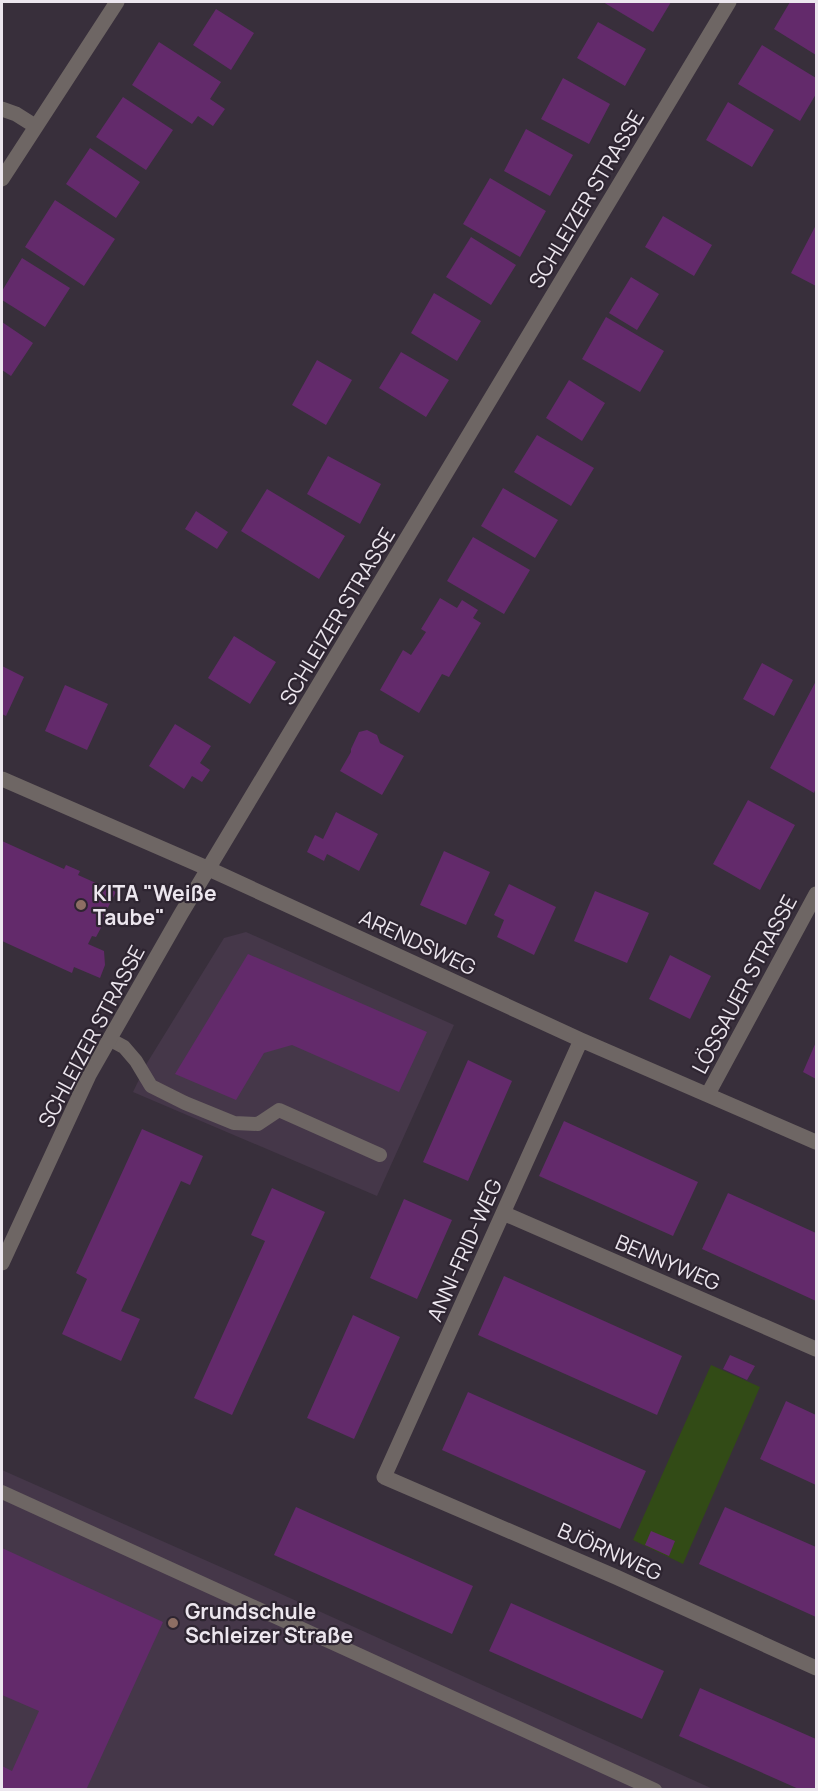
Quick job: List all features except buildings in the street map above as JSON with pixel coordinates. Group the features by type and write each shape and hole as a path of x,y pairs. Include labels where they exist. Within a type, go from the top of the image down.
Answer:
{"street":[{"path":"2,179 117,2"},
{"name":"SCHLEIZER STRASSE","path":"2,1263 85,1083 109,1039 729,2"},
{"path":"2,109 16,114 35,126"},
{"name":"ARENDSWEG","path":"2,778 209,869 581,1040 816,1142"},
{"name":"LÖSSAUER STRASSE","path":"708,1094 816,894"},
{"name":"ANNI-FRID-WEG","path":"384,1477 581,1040"},
{"name":"BENNYWEG","path":"503,1214 816,1349"},
{"name":"BJÖRNWEG","path":"384,1477 616,1576 816,1668"}],"lane":[{"path":"109,1039 124,1047 136,1061 151,1086 185,1103 234,1123 258,1124 279,1110 380,1155"},
{"path":"2,1492 655,1790"}],"shaded area":[{"path":"246,932 454,1025 377,1196 133,1092 147,1063 224,938"},
{"name":"Grundschule Schleizer Straße","path":"2,1470 241,1576 713,1789 2,1789"}],"green space":[{"path":"711,1365 760,1387 683,1564 633,1540"}],"place":[{"name":"KITA \"Weiße Taube\"","path":"81,905"},
{"name":"Grundschule Schleizer Straße","path":"173,1623"}]}
